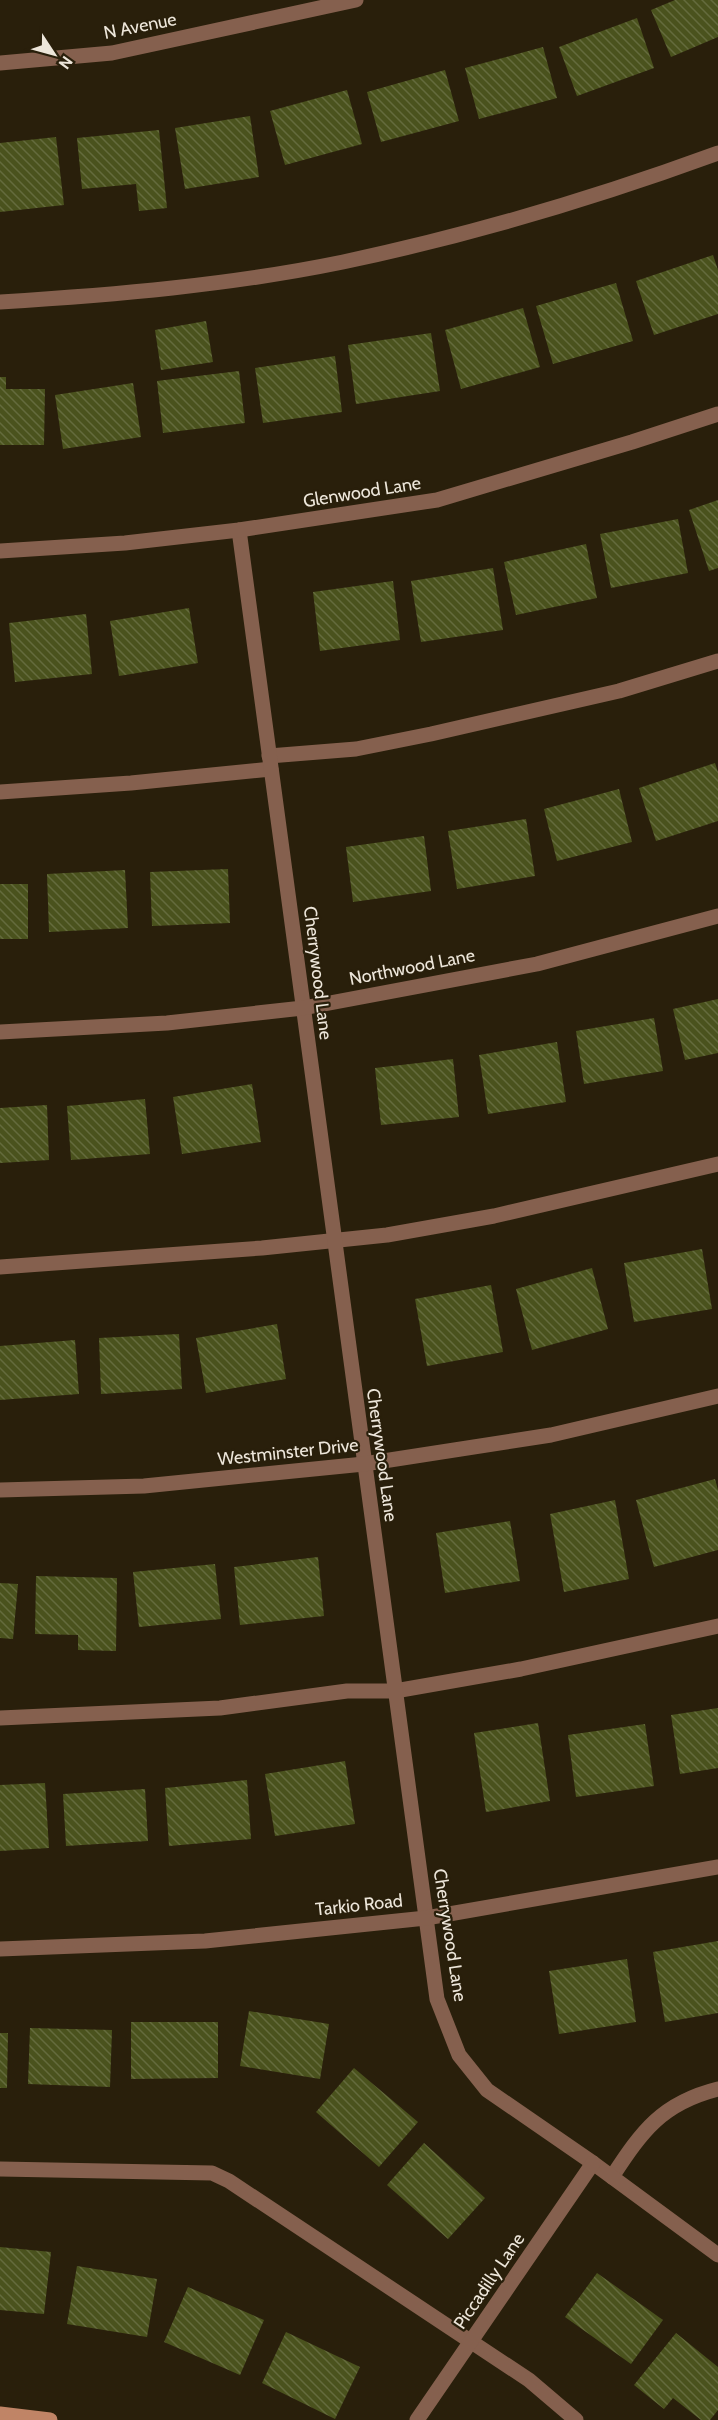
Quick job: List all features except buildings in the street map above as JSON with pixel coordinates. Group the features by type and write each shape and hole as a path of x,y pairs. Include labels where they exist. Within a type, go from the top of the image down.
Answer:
{"street":[{"name":"N Avenue","path":"0,63 112,53 356,0"},
{"path":"0,302 75,297 195,284 341,262 430,242 533,214 638,182 718,153"},
{"name":"Glenwood Lane","path":"0,550 125,543 239,530 437,500 718,414"},
{"name":"Cherrywood Lane","path":"239,530 437,1999 459,2055 487,2090 593,2163 718,2256"},
{"path":"0,792 131,783 356,749 619,691 718,661"},
{"name":"Northwood Lane","path":"0,1032 166,1023 303,1008 537,964 718,916"},
{"path":"0,1267 239,1250 387,1234 494,1216 718,1164"},
{"name":"Westminster Drive","path":"0,1490 144,1486 364,1464 551,1435 718,1396"},
{"path":"0,1718 220,1708 347,1691 395,1691 521,1669 718,1626"},
{"name":"Tarkio Road","path":"0,1949 206,1941 426,1918 718,1867"},
{"path":"612,2177 640,2134 664,2114 692,2095 718,2089"},
{"name":"Piccadilly Lane","path":"417,2420 593,2163"},
{"path":"0,2169 212,2173 229,2181 528,2380 576,2420"},
{"path":"0,2414 50,2420"}]}
